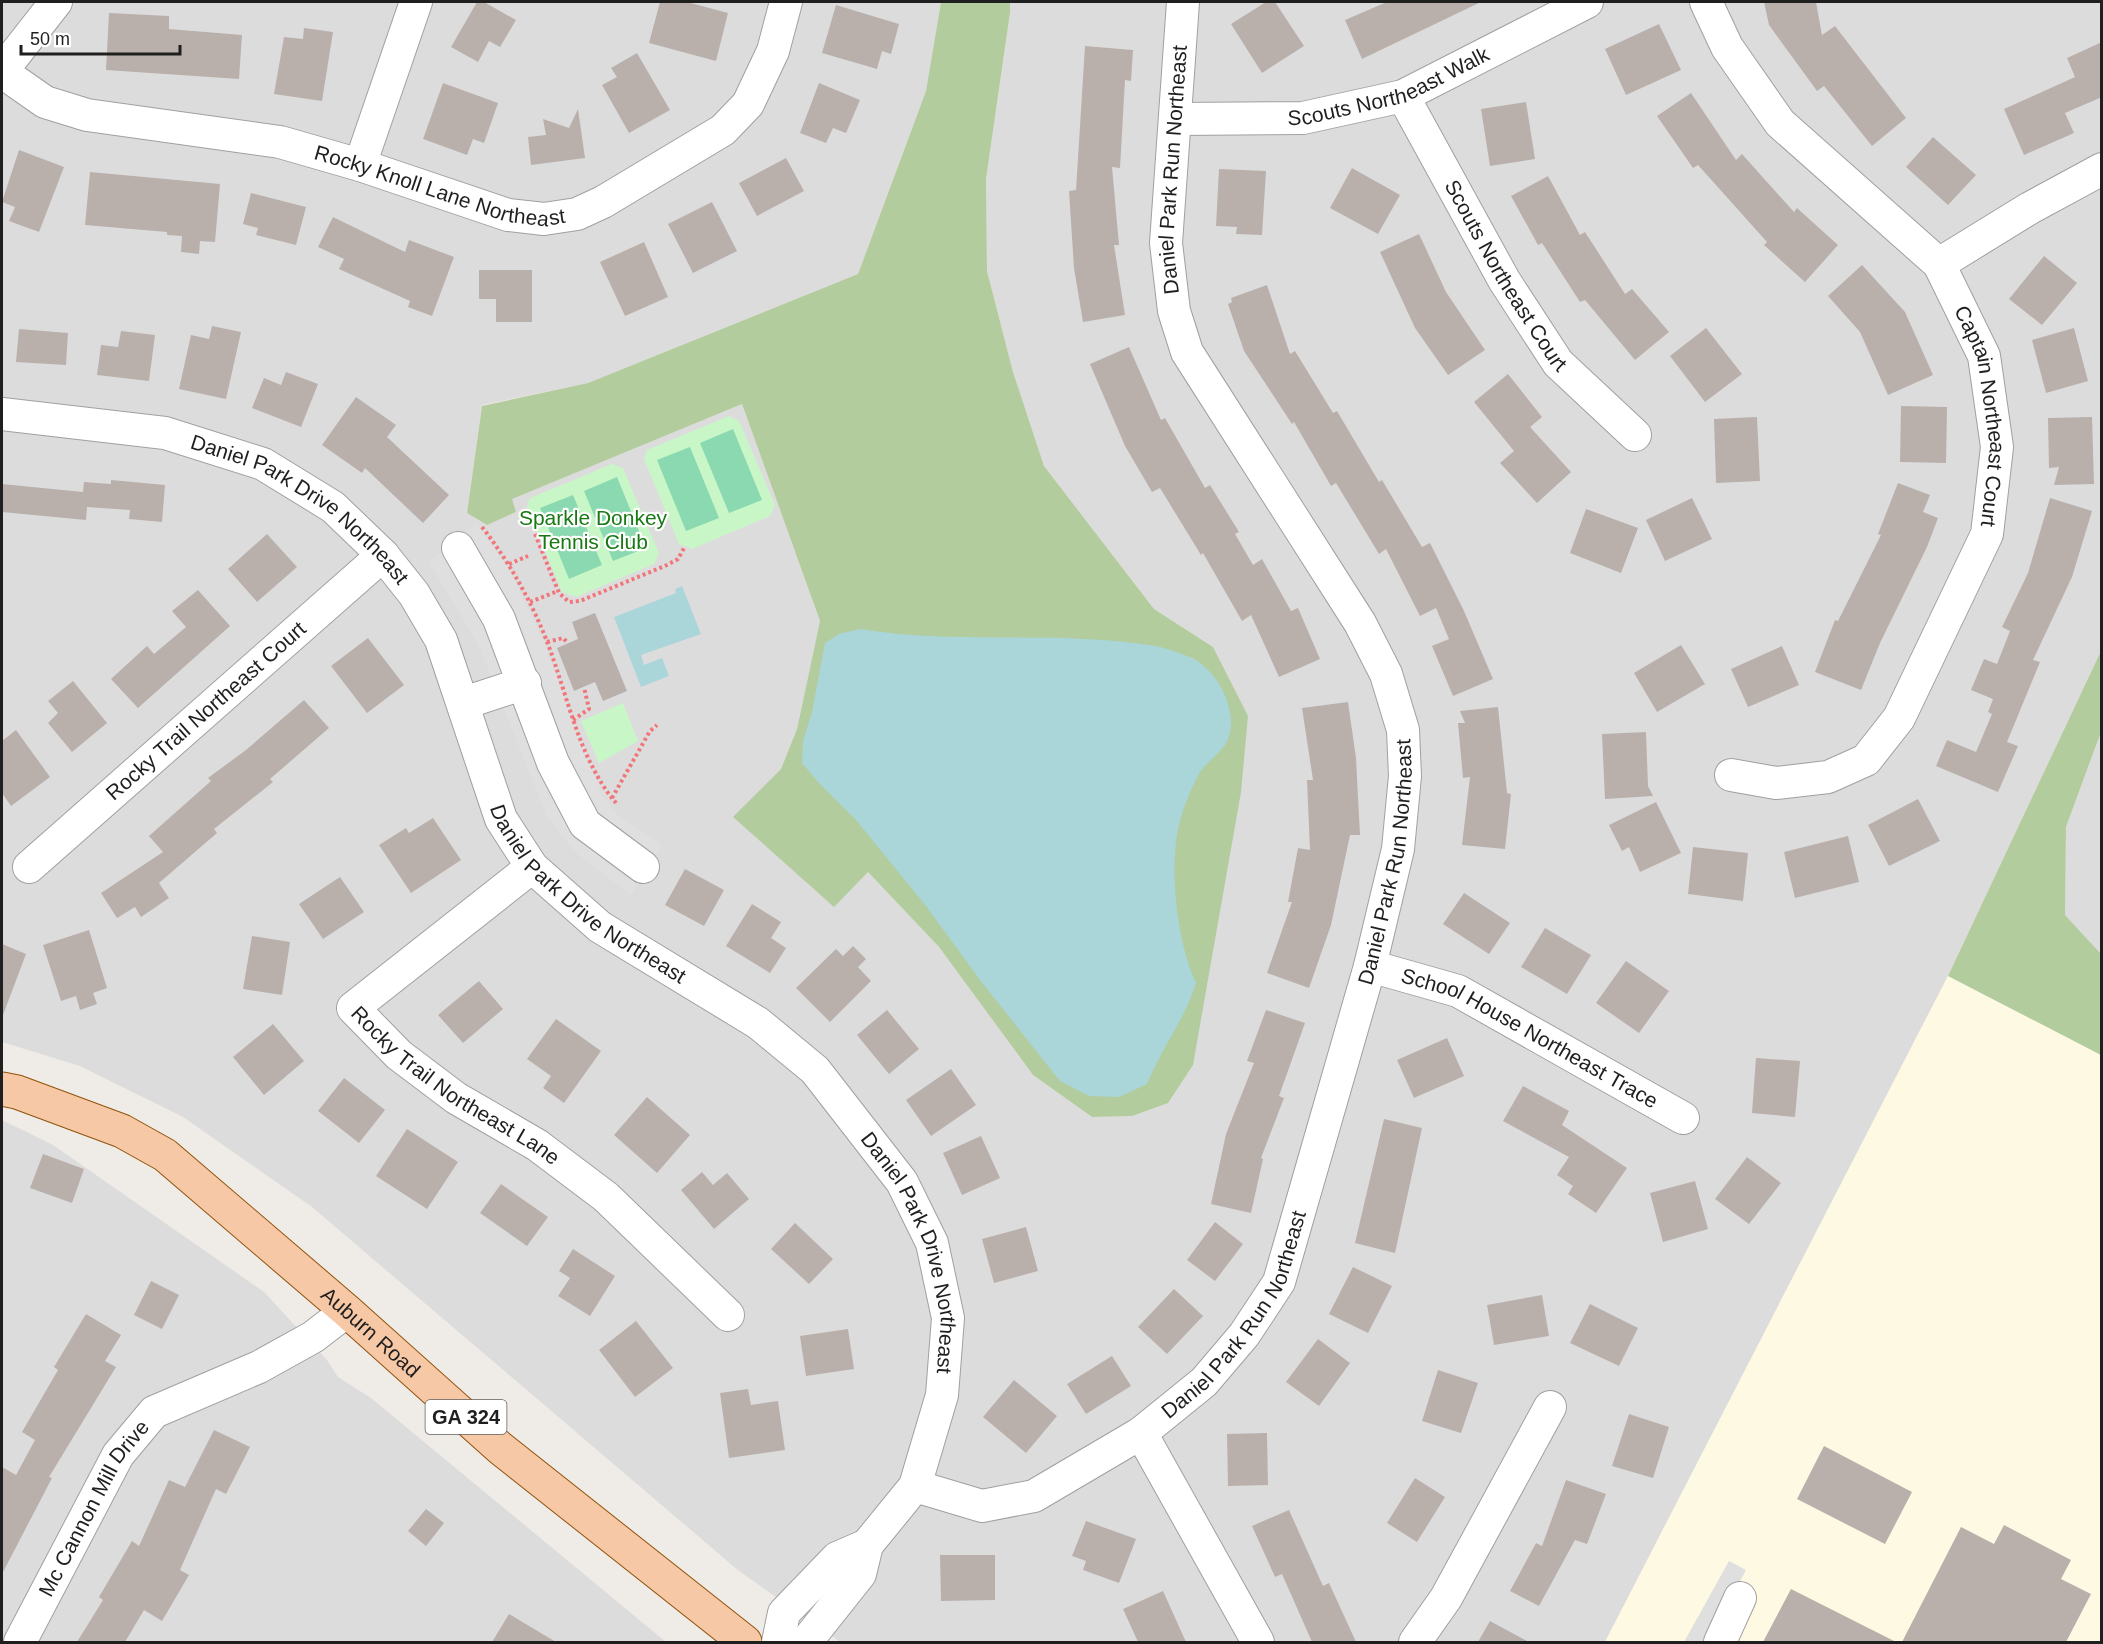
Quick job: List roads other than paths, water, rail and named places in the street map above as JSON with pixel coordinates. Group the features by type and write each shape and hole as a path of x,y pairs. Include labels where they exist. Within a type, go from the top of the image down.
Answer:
{"main road":[{"name":"Auburn Road","path":"2,1089 17,1092 122,1131 165,1155 347,1311 500,1448 745,1642"}],"street":[{"path":"2,71 56,2"},
{"path":"360,165 416,2"},
{"name":"Rocky Knoll Lane Northeast","path":"2,71 45,102 87,114 280,142 360,165 508,215 544,219 577,214 603,202 723,130 748,104 773,51 786,2"},
{"name":"Daniel Park Run Northeast","path":"915,1486 982,1506 1034,1496 1141,1433 1204,1382 1244,1335 1279,1282 1370,966 1398,849 1405,776 1402,730 1386,674 1360,623 1187,352 1174,311 1166,243 1183,2"},
{"name":"Scouts Northeast Walk","path":"1175,119 1303,118 1403,96 1587,2"},
{"name":"Captain Northeast Court","path":"1706,2 1727,47 1780,123 1939,264 1984,356 1997,447 1987,534 1899,718 1866,760 1828,777 1776,783 1731,776"},
{"name":"Scouts Northeast Court","path":"1403,96 1504,280 1558,363 1635,435"},
{"path":"1939,264 2030,207 2102,169"},
{"name":"Daniel Park Drive Northeast","path":"2,414 165,433 263,464 333,507 383,555 414,594 441,640 501,819 532,867 600,927 758,1023 815,1070 902,1182 932,1244 948,1318 942,1395 915,1486 867,1545"},
{"path":"458,548 499,619 525,683 553,763 585,824 643,867"},
{"name":"Rocky Trail Northeast Court","path":"29,867 383,555"},
{"path":"464,703 525,683"},
{"name":"Rocky Trail Northeast Lane","path":"532,867 354,1008 399,1055 456,1098 537,1145 606,1197 728,1315"},
{"name":"School House Northeast Trace","path":"1370,966 1458,991 1683,1118"},
{"name":"Mc Cannon Mill Drive","path":"20,1642 118,1455 154,1412 259,1367 313,1337 347,1311"},
{"path":"1415,1642 1446,1598 1550,1407"},
{"path":"1141,1433 1258,1642"},
{"path":"778,1642 783,1613 837,1558 867,1545"},
{"path":"806,1642 860,1574 867,1545"},
{"path":"1720,1642 1740,1598"}],"water":[{"path":"682,586 701,634 641,655 644,665 662,658 669,676 641,687 614,617 676,593 675,589"},
{"path":"860,629 933,636 1118,641 1155,646 1194,659 1220,685 1230,710 1230,734 1225,745 1203,768 1192,787 1177,832 1175,853 1179,923 1183,945 1196,983 1186,1009 1147,1084 1119,1097 1089,1096 1060,1081 980,980 926,906 856,820 802,763 803,741 812,712 825,643 839,634"}],"park label":[{"name":"Sparkle Donkey Tennis Club","path":"593,530"}]}
